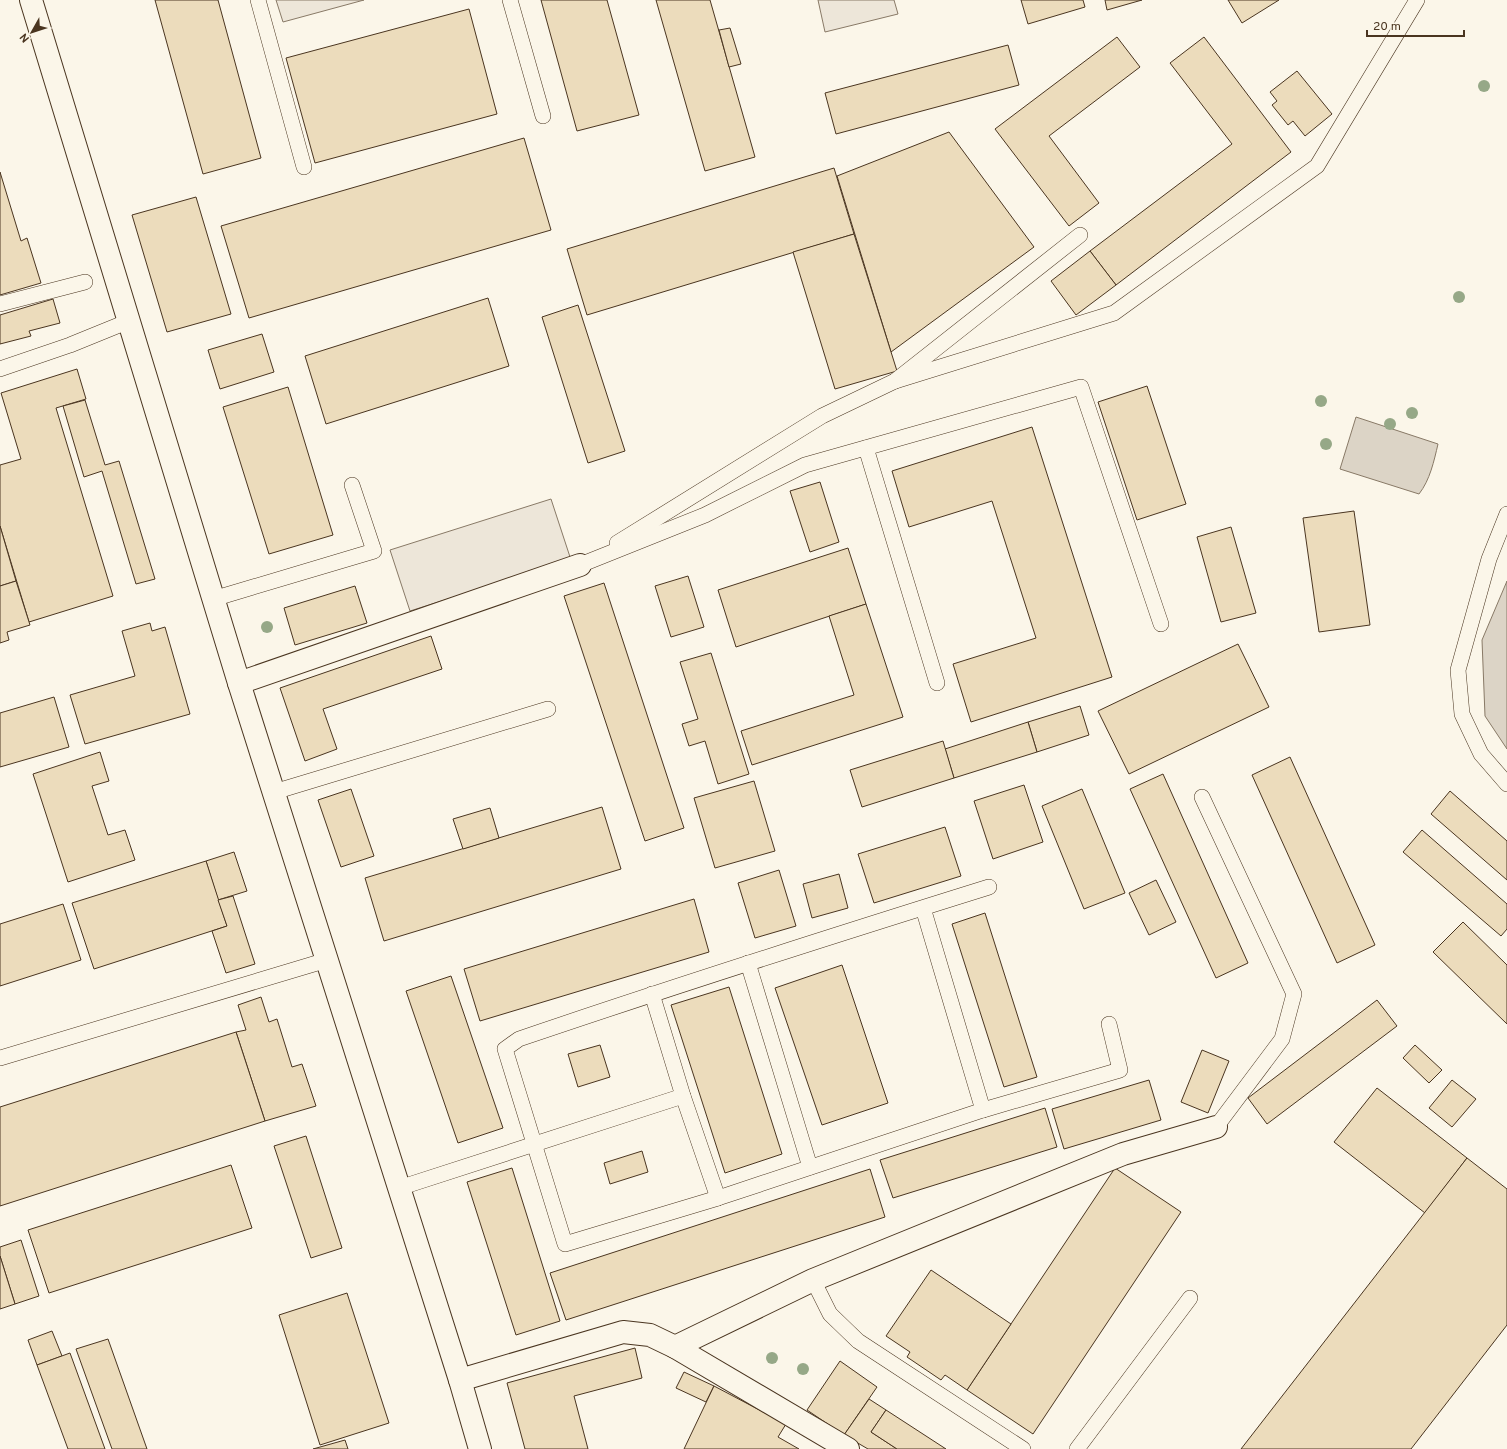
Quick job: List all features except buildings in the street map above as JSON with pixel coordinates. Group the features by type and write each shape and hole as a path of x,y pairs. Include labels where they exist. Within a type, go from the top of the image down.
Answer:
{"street":[{"path":"31,0 239,683 460,1380 480,1449"},
{"path":"239,683 580,565"},
{"path":"675,1347 813,1280 1123,1154 1216,1127"},
{"path":"460,1380 624,1332 650,1335 675,1347 848,1449"}],"lane":[{"path":"258,0 304,167"},
{"path":"510,0 543,116"},
{"path":"580,565 822,416 896,381 1114,313 1317,166 1417,0"},
{"path":"896,381 1080,236"},
{"path":"0,304 85,282"},
{"path":"0,369 70,345 129,321"},
{"path":"580,565 705,515 805,465 1081,387 1161,624"},
{"path":"866,448 937,683"},
{"path":"213,599 374,551 352,484"},
{"path":"1507,514 1489,559 1458,670 1462,714 1482,754 1507,784"},
{"path":"274,792 548,709"},
{"path":"1202,797 1294,994 1282,1039 1216,1127"},
{"path":"989,887 652,994 519,1039 505,1050 565,1244 718,1198 983,1110 1120,1070 1109,1024"},
{"path":"923,908 983,1110"},
{"path":"0,1058 327,960"},
{"path":"748,963 810,1167"},
{"path":"652,994 683,1096 718,1198"},
{"path":"399,1188 683,1096"},
{"path":"813,1280 830,1314 858,1341 1023,1449"},
{"path":"1078,1449 1190,1298"}],"shaded area":[{"path":"276,0 364,0 283,22"},
{"path":"818,0 894,0 898,14 825,32"},
{"path":"1356,417 1438,444 1429,477 1419,494 1340,469"},
{"path":"551,499 571,560 410,611 390,550"},
{"path":"1507,581 1507,749 1485,716 1482,640"}]}
